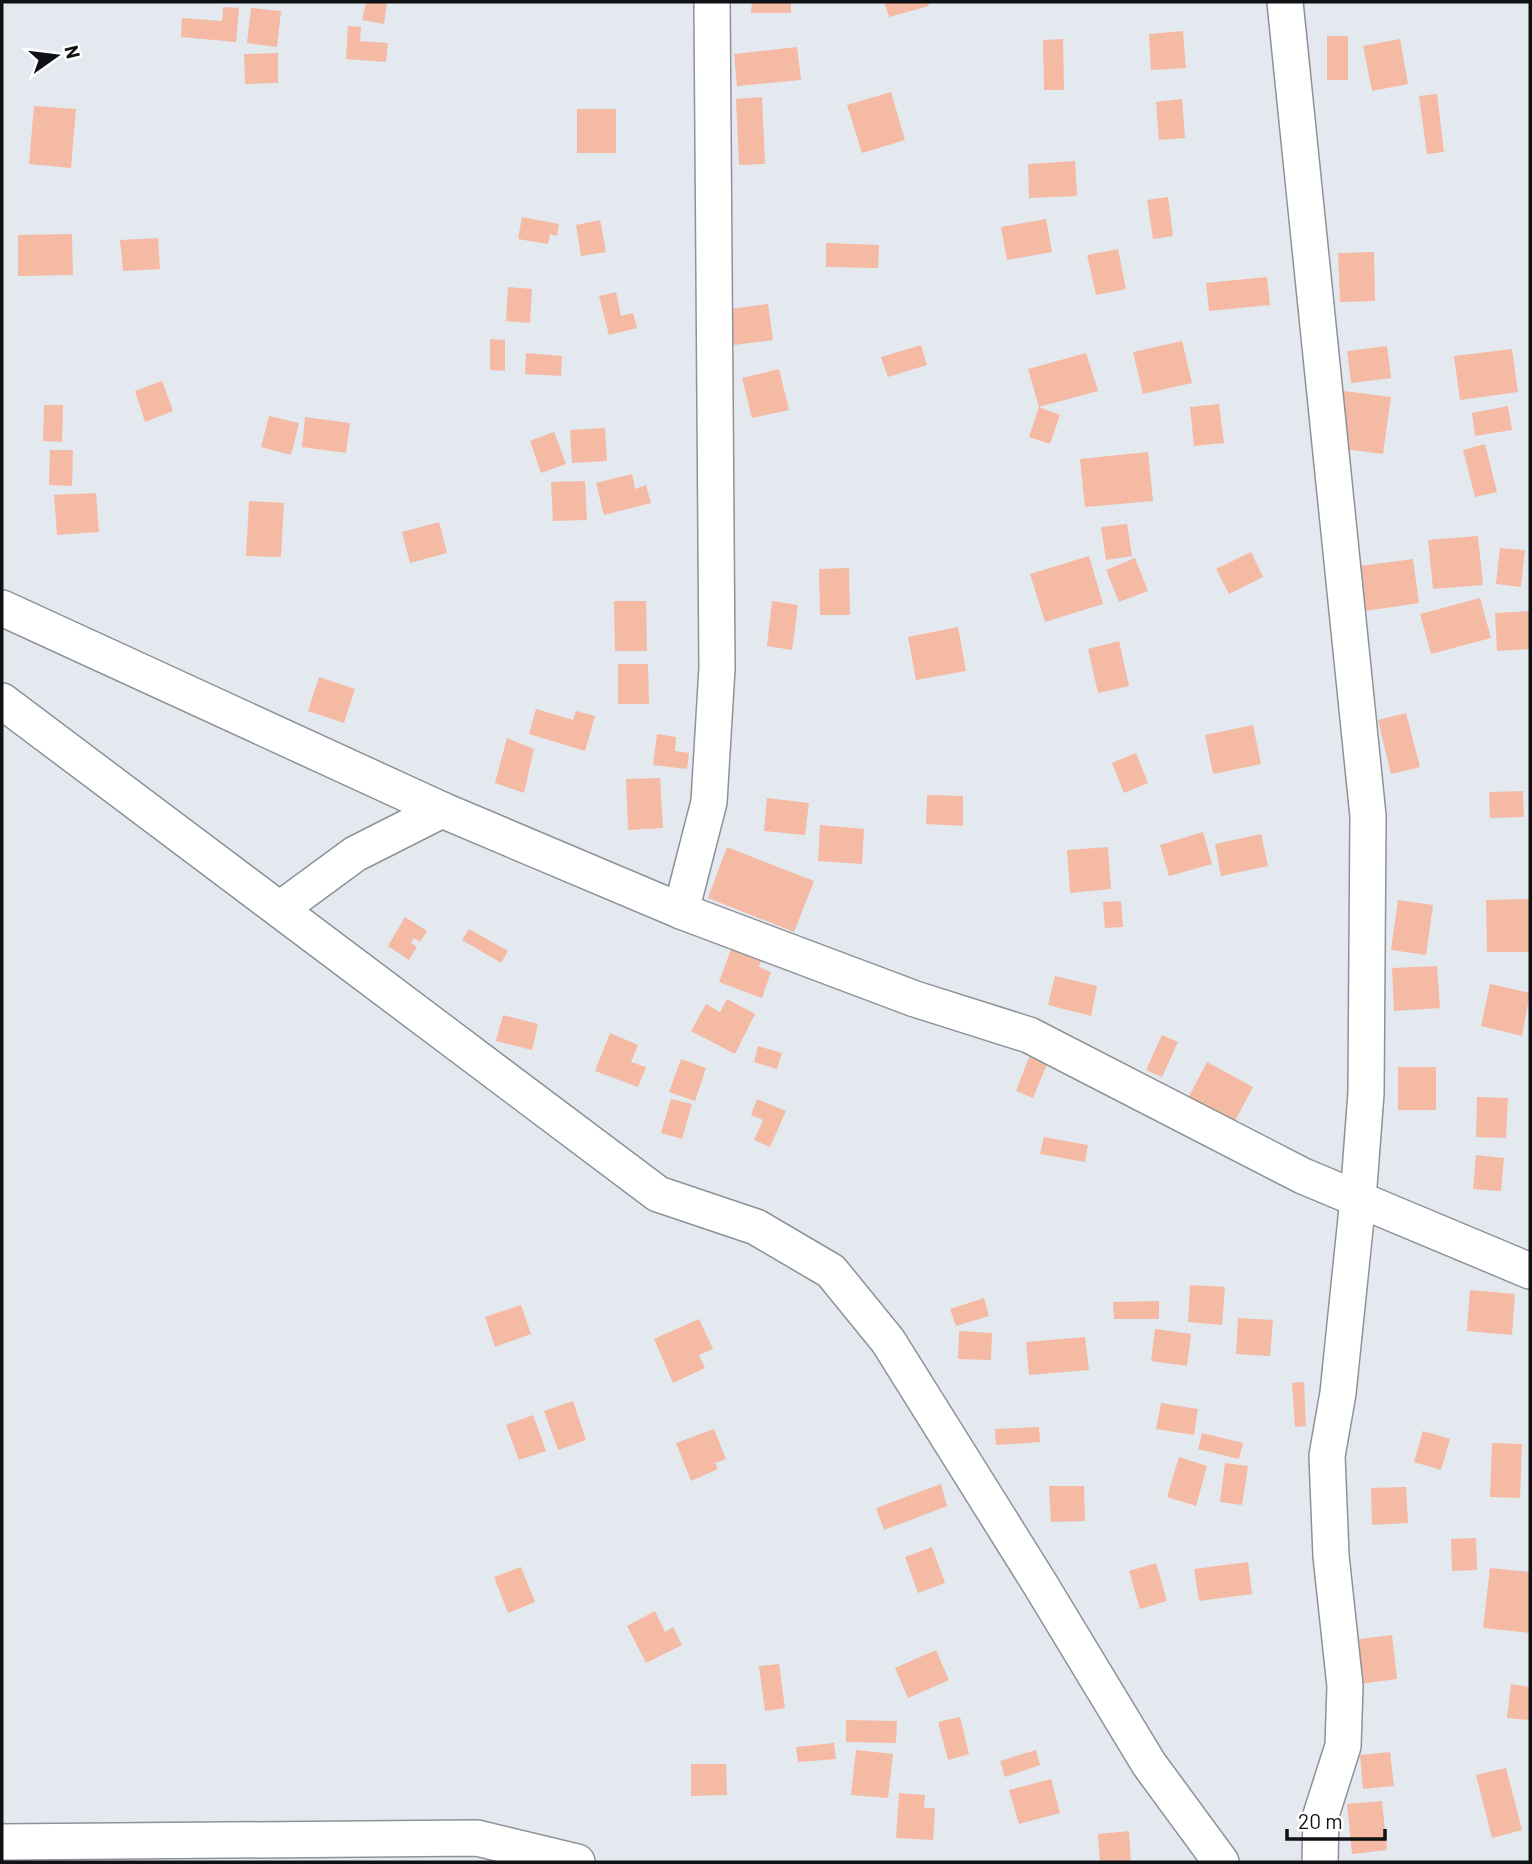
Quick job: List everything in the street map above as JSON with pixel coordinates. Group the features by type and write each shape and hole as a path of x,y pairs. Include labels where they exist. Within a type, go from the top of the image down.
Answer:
{"street":[{"path":"681,911 709,802 717,668 712,2"},
{"path":"1285,2 1368,816 1366,1093 1338,1393 1327,1455 1331,1556 1345,1686 1343,1746 1321,1815 1320,1862"},
{"path":"2,608 442,810 681,911 915,999 1029,1035 1303,1176 1530,1270"},
{"path":"2,701 658,1194 755,1227 831,1271 888,1341 1149,1764 1220,1862"},
{"path":"280,909 355,854 442,810"},
{"path":"2,1842 477,1838 577,1862"}],"building":[{"path":"366,2 387,2 384,24 362,20"},
{"path":"752,2 791,2 791,13 751,13"},
{"path":"884,2 928,2 929,6 889,17"},
{"path":"223,7 239,8 236,42 181,37 182,18 222,21"},
{"path":"251,8 281,11 277,47 247,43"},
{"path":"348,26 361,27 360,41 388,43 386,62 346,59"},
{"path":"1183,31 1186,68 1151,70 1149,34"},
{"path":"1327,36 1348,36 1348,80 1327,80"},
{"path":"1063,39 1064,90 1044,90 1043,40"},
{"path":"1400,39 1408,84 1372,91 1363,46"},
{"path":"797,47 801,80 737,86 734,54"},
{"path":"278,53 278,83 245,84 244,54"},
{"path":"891,92 905,140 862,153 847,105"},
{"path":"1437,94 1444,152 1427,154 1419,96"},
{"path":"762,97 765,164 739,165 736,99"},
{"path":"1182,99 1185,138 1159,140 1156,102"},
{"path":"34,106 76,109 71,168 29,164"},
{"path":"577,109 616,109 616,153 577,153"},
{"path":"1075,161 1077,196 1029,198 1028,164"},
{"path":"1168,197 1173,236 1153,239 1147,200"},
{"path":"522,217 559,224 557,236 550,234 548,244 518,239"},
{"path":"1046,219 1052,252 1007,260 1001,227"},
{"path":"600,220 606,252 581,256 576,225"},
{"path":"72,234 73,275 18,276 18,235"},
{"path":"158,238 160,269 123,271 120,240"},
{"path":"826,243 879,245 878,268 826,267"},
{"path":"1118,249 1126,289 1096,295 1087,255"},
{"path":"1374,252 1375,301 1340,302 1338,253"},
{"path":"1267,277 1270,305 1209,311 1206,283"},
{"path":"508,287 532,289 530,323 506,321"},
{"path":"616,292 621,316 633,313 637,328 609,335 599,296"},
{"path":"768,304 773,340 734,345 730,309"},
{"path":"490,339 505,340 505,371 490,370"},
{"path":"1182,341 1192,383 1143,394 1133,352"},
{"path":"921,345 927,365 888,377 881,357"},
{"path":"1387,346 1391,378 1351,383 1347,351"},
{"path":"1512,349 1518,392 1460,400 1454,356"},
{"path":"526,353 562,356 561,376 525,374"},
{"path":"1086,353 1098,391 1039,407 1028,369"},
{"path":"779,369 789,410 752,418 742,378"},
{"path":"162,381 173,411 145,422 135,391"},
{"path":"1344,391 1391,397 1383,454 1336,448"},
{"path":"1219,404 1224,443 1194,446 1190,407"},
{"path":"44,405 63,405 62,442 43,441"},
{"path":"1508,406 1512,430 1475,436 1472,413"},
{"path":"1039,407 1060,415 1050,444 1029,437"},
{"path":"269,416 299,423 291,455 261,447"},
{"path":"305,417 350,423 346,453 302,447"},
{"path":"605,428 607,461 572,463 570,430"},
{"path":"554,432 566,464 541,473 530,441"},
{"path":"1485,444 1497,492 1475,497 1463,450"},
{"path":"50,450 73,450 72,486 49,485"},
{"path":"1148,452 1153,501 1085,507 1080,459"},
{"path":"632,474 635,489 646,485 651,503 604,515 596,483"},
{"path":"585,481 587,520 553,521 551,482"},
{"path":"96,493 99,532 57,535 54,495"},
{"path":"249,501 284,503 281,557 246,556"},
{"path":"439,522 447,553 410,563 402,532"},
{"path":"1127,524 1132,556 1106,560 1101,527"},
{"path":"1478,536 1483,585 1433,589 1428,540"},
{"path":"1500,548 1525,550 1521,587 1496,584"},
{"path":"1251,552 1263,577 1229,594 1216,569"},
{"path":"1089,556 1103,604 1045,622 1030,574"},
{"path":"1135,558 1148,591 1119,602 1106,570"},
{"path":"1413,559 1419,603 1358,612 1352,567"},
{"path":"849,568 850,615 820,615 819,569"},
{"path":"1480,598 1491,638 1431,654 1420,614"},
{"path":"614,601 646,601 647,651 615,651"},
{"path":"772,601 798,605 792,650 767,646"},
{"path":"1530,611 1530,649 1497,651 1495,613"},
{"path":"958,627 966,671 916,680 908,637"},
{"path":"1119,641 1129,686 1098,693 1088,649"},
{"path":"618,664 648,664 649,704 618,704"},
{"path":"319,677 355,689 344,723 308,711"},
{"path":"536,709 573,720 576,711 595,716 585,751 529,734"},
{"path":"1406,713 1420,767 1391,774 1378,720"},
{"path":"1253,725 1261,764 1213,774 1205,735"},
{"path":"657,734 676,737 675,751 689,753 687,769 653,765"},
{"path":"507,738 534,749 524,793 495,783"},
{"path":"1136,753 1148,783 1124,793 1112,763"},
{"path":"660,778 663,828 628,830 626,779"},
{"path":"1523,791 1524,817 1490,818 1489,792"},
{"path":"927,795 963,796 963,826 926,824"},
{"path":"767,798 809,803 805,835 764,831"},
{"path":"820,825 864,829 862,864 818,861"},
{"path":"1203,832 1212,864 1169,876 1160,845"},
{"path":"1261,834 1268,866 1221,876 1215,844"},
{"path":"727,847 814,881 794,932 708,898"},
{"path":"1108,847 1111,889 1070,893 1067,850"},
{"path":"1530,899 1530,952 1487,952 1486,900"},
{"path":"1398,900 1433,905 1426,955 1391,950"},
{"path":"1121,901 1123,927 1105,928 1103,902"},
{"path":"405,917 427,931 420,942 414,938 411,943 417,947 409,960 388,946"},
{"path":"469,929 508,951 501,963 462,940"},
{"path":"733,944 763,955 759,967 771,972 762,998 719,982"},
{"path":"1437,966 1440,1008 1394,1011 1392,968"},
{"path":"1055,976 1097,986 1091,1016 1048,1005"},
{"path":"1490,984 1530,993 1522,1036 1481,1026"},
{"path":"727,999 755,1014 735,1054 691,1031 706,1004 720,1012"},
{"path":"503,1015 538,1024 532,1050 496,1041"},
{"path":"610,1033 638,1045 631,1062 646,1067 638,1087 595,1071"},
{"path":"1162,1035 1178,1042 1162,1077 1146,1070"},
{"path":"758,1046 782,1053 777,1069 754,1062"},
{"path":"1029,1057 1047,1064 1033,1098 1016,1091"},
{"path":"681,1059 706,1068 695,1101 669,1092"},
{"path":"1207,1062 1253,1087 1233,1125 1187,1100"},
{"path":"1398,1067 1436,1067 1436,1110 1398,1110"},
{"path":"1477,1097 1508,1098 1506,1138 1476,1137"},
{"path":"671,1099 692,1104 682,1139 661,1133"},
{"path":"757,1099 786,1111 770,1147 754,1140 763,1120 751,1115"},
{"path":"1044,1137 1088,1145 1085,1162 1040,1154"},
{"path":"1476,1155 1504,1158 1501,1191 1473,1189"},
{"path":"1190,1285 1225,1287 1222,1325 1188,1322"},
{"path":"1470,1290 1515,1294 1512,1335 1467,1331"},
{"path":"984,1298 989,1316 956,1326 950,1309"},
{"path":"1159,1301 1159,1319 1114,1319 1113,1302"},
{"path":"521,1305 531,1334 495,1347 485,1317"},
{"path":"1238,1318 1273,1320 1270,1356 1236,1354"},
{"path":"699,1319 713,1349 699,1355 705,1368 673,1383 654,1339"},
{"path":"1155,1329 1191,1334 1187,1366 1151,1361"},
{"path":"959,1331 992,1333 991,1360 958,1359"},
{"path":"1085,1337 1089,1370 1029,1375 1026,1342"},
{"path":"1304,1382 1306,1426 1295,1427 1292,1383"},
{"path":"573,1401 586,1440 558,1450 544,1411"},
{"path":"1161,1403 1198,1409 1194,1435 1156,1429"},
{"path":"533,1415 546,1451 519,1460 506,1425"},
{"path":"1039,1427 1040,1442 996,1445 995,1429"},
{"path":"714,1429 726,1459 715,1463 718,1469 691,1481 676,1443"},
{"path":"1423,1431 1450,1439 1441,1470 1414,1462"},
{"path":"1202,1433 1243,1443 1239,1459 1198,1449"},
{"path":"1492,1443 1522,1444 1520,1498 1490,1497"},
{"path":"1179,1457 1207,1466 1196,1506 1167,1497"},
{"path":"1225,1463 1248,1466 1242,1505 1220,1502"},
{"path":"941,1484 947,1506 884,1530 876,1508"},
{"path":"1049,1486 1084,1486 1085,1521 1051,1522"},
{"path":"1406,1487 1408,1523 1372,1525 1371,1488"},
{"path":"1476,1538 1477,1570 1452,1571 1451,1539"},
{"path":"932,1547 945,1583 918,1593 905,1557"},
{"path":"1248,1562 1252,1594 1199,1601 1194,1569"},
{"path":"1156,1563 1167,1601 1140,1609 1129,1571"},
{"path":"521,1567 535,1602 508,1613 494,1577"},
{"path":"1490,1568 1530,1572 1530,1633 1483,1628"},
{"path":"655,1611 665,1632 673,1627 682,1645 646,1663 627,1626"},
{"path":"1392,1635 1397,1679 1359,1684 1352,1640"},
{"path":"936,1650 949,1680 908,1698 895,1668"},
{"path":"779,1664 785,1708 765,1711 759,1666"},
{"path":"1511,1684 1530,1687 1530,1720 1507,1718"},
{"path":"960,1717 969,1754 948,1760 938,1722"},
{"path":"846,1720 897,1721 896,1743 846,1742"},
{"path":"834,1743 836,1759 798,1762 796,1747"},
{"path":"856,1750 893,1754 888,1798 851,1795"},
{"path":"1036,1750 1040,1765 1005,1777 1000,1761"},
{"path":"1390,1752 1394,1786 1363,1789 1360,1755"},
{"path":"691,1764 726,1764 727,1795 691,1796"},
{"path":"1506,1768 1522,1830 1492,1838 1476,1775"},
{"path":"1051,1779 1060,1813 1019,1824 1009,1790"},
{"path":"899,1793 925,1795 924,1808 935,1808 933,1840 896,1838"},
{"path":"1382,1801 1387,1850 1352,1854 1347,1804"},
{"path":"1129,1831 1131,1862 1100,1862 1098,1834"}]}
